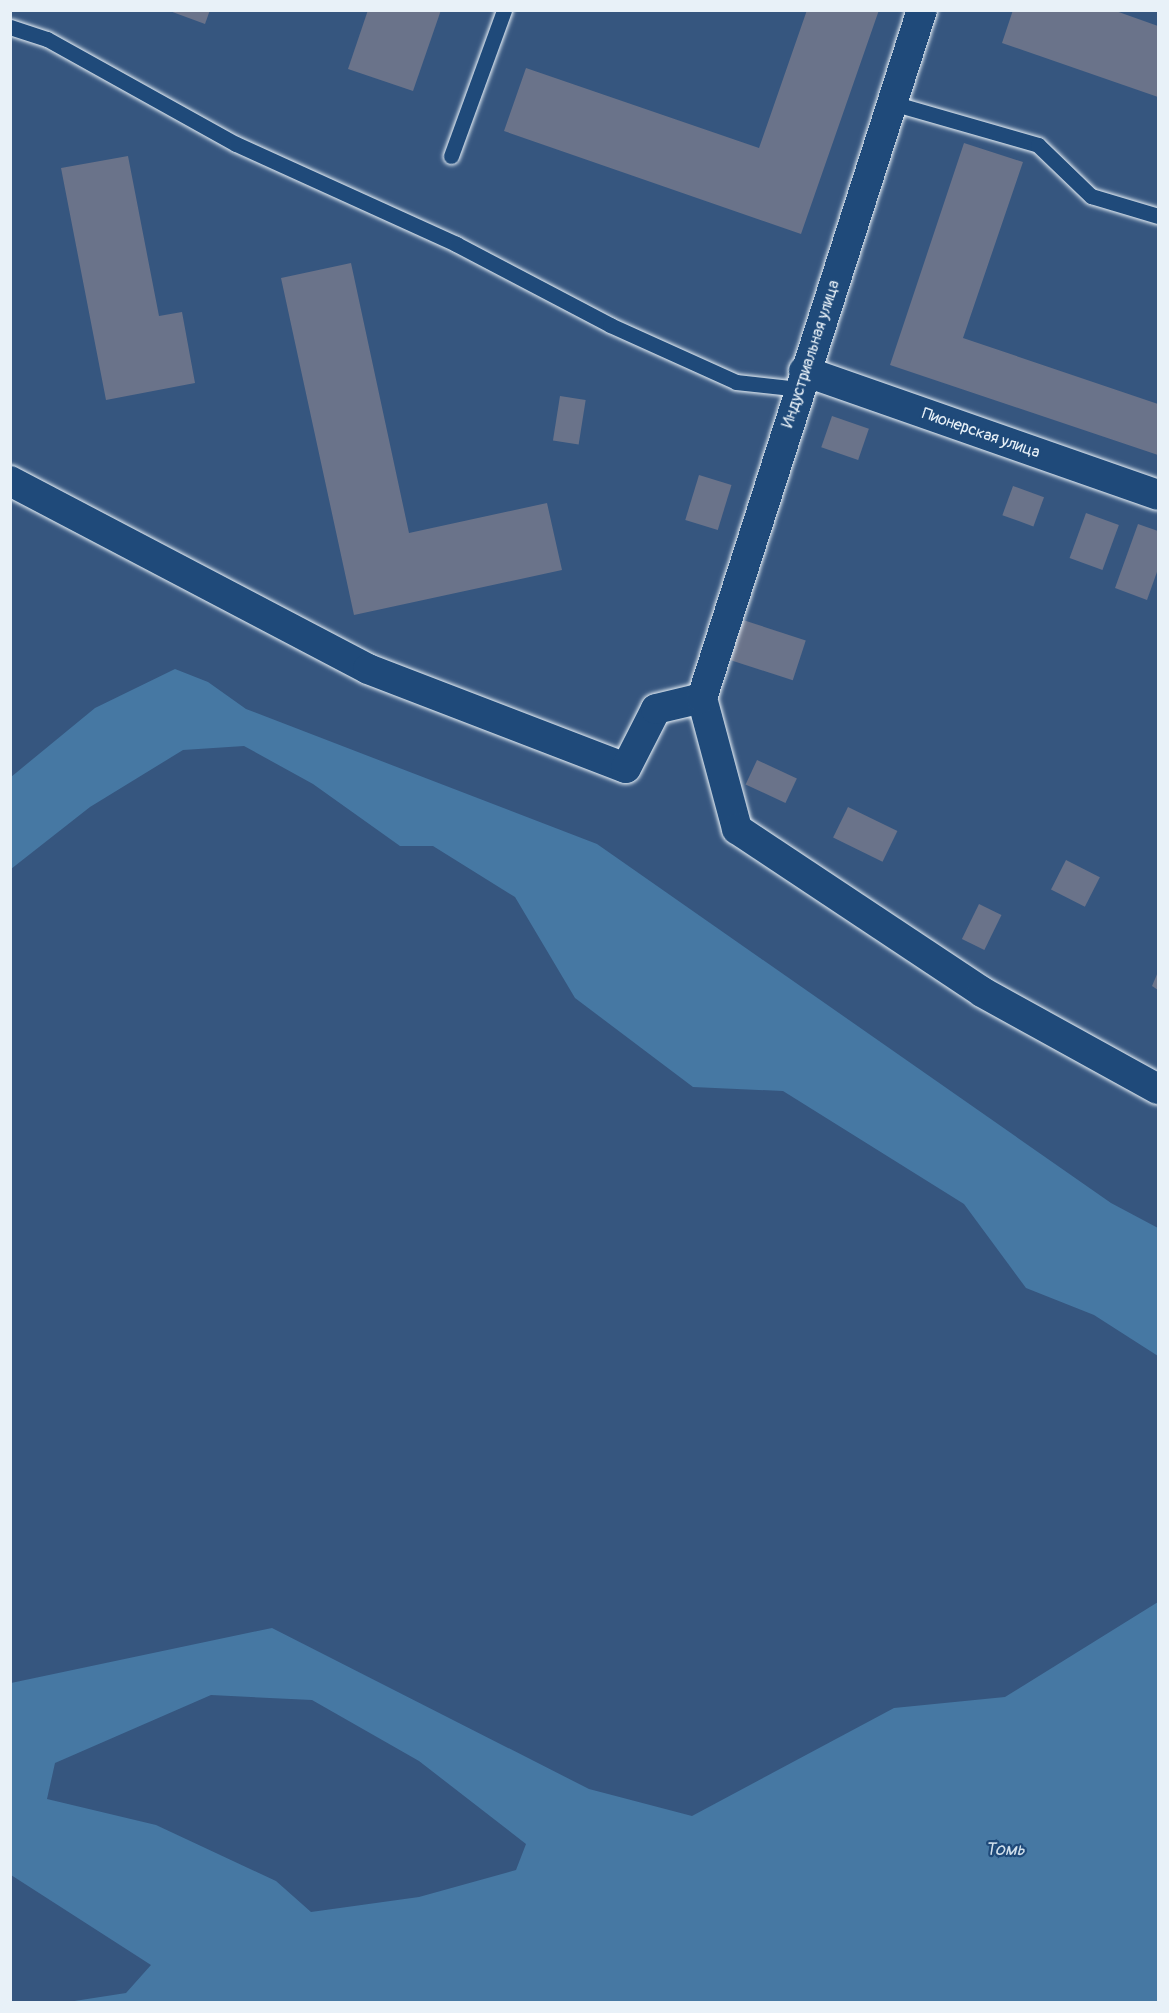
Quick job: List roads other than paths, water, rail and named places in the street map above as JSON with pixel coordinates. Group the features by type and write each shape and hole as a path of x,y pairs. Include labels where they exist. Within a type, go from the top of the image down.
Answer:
{"street":[{"name":"Индустриальная улица","path":"702,698 922,10"},
{"name":"Пионерская улица","path":"802,380 1158,495"},
{"path":"10,481 369,669 626,768 656,709 702,698 737,829 982,992 1158,1089"}],"lane":[{"path":"451,156 504,10"},
{"path":"10,27 47,39 236,144 456,244 610,325 736,382 802,380"},
{"path":"892,102 1038,145 1091,196 1158,216"}],"water":[{"path":"175,669 208,682 246,709 597,844 1111,1203 1158,1228 1158,1356 1094,1315 1026,1288 964,1204 783,1091 693,1087 575,998 515,897 433,846 400,846 313,784 244,746 183,750 90,807 11,869 11,777 95,708"},
{"name":"Томь","path":"1158,1602 1158,2002 68,2002 126,1993 151,1965 11,1875 11,1683 272,1628 589,1789 692,1816 894,1708 1005,1697","holes":["211,1695 312,1700 419,1761 526,1844 516,1870 419,1897 311,1912 276,1881 156,1825 47,1799 55,1763"]}]}
